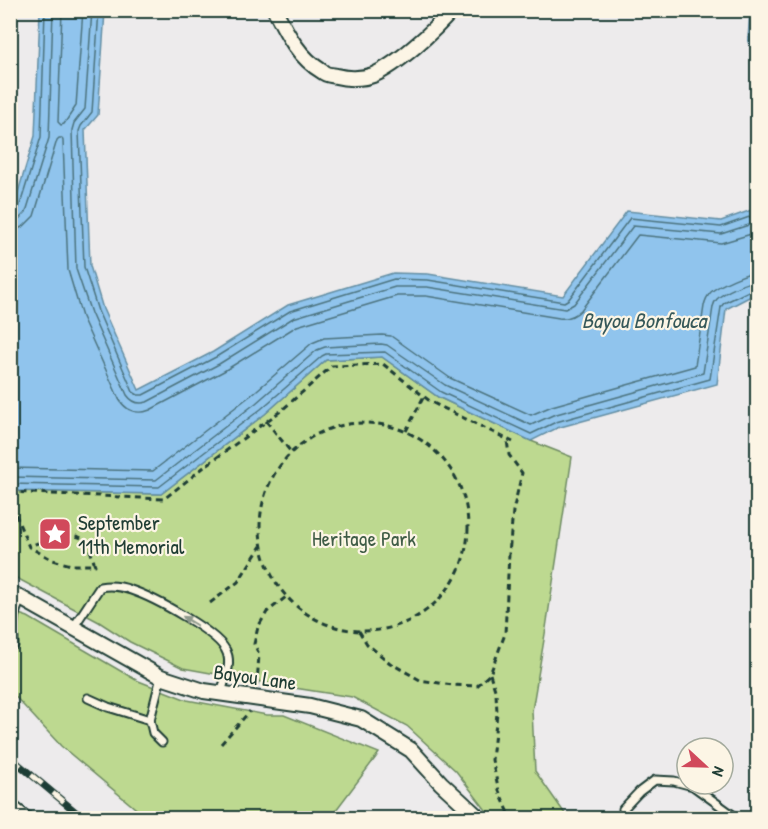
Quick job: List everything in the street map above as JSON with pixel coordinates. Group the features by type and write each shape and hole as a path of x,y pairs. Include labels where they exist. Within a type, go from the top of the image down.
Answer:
{"street":[{"path":"275,10 288,37 303,57 324,74 346,78 370,76 391,65 442,22 452,10"},
{"name":"Bayou Lane","path":"16,595 162,678 204,691 310,706 361,719 411,750 479,819"}],"lane":[{"path":"73,628 100,587 109,585 132,590 192,621 220,642 227,651 229,661 220,693"},
{"path":"14,645 13,624 16,595"},
{"path":"162,678 150,720 153,733 162,742"},
{"path":"88,698 150,720"},
{"path":"624,809 639,792 655,780 674,781 693,786 737,819"},
{"path":"10,802 30,819"}],"path":[{"path":"29,547 49,537 73,536 83,539 88,545 95,565 71,565 53,560 29,547 10,493 164,499 282,410 332,366 383,364 431,402 513,442"},
{"path":"406,432 424,396"},
{"path":"266,421 291,452"},
{"path":"351,423 386,424 406,432 411,433 440,455 451,469 465,502 468,530 453,581 437,602 409,622 371,632 342,630 313,619 286,597 270,574 261,546 260,510 273,475 291,452 317,433 351,423"},
{"path":"359,631 367,644 390,663 420,680 477,686 490,674 505,634 513,511 522,473 509,455 507,440"},
{"path":"210,603 238,582 261,546"},
{"path":"221,744 252,708 256,698 259,654 254,644 258,627 267,612 286,597"},
{"path":"490,674 496,693 497,713 492,760 500,791 509,813 507,819"}],"green space":[{"name":"Heritage Park","path":"382,357 438,397 531,441 572,457 532,711 535,771 568,818 492,818 456,771 407,726 352,697 183,668 130,642 99,622 11,575 10,484 13,491 161,494 265,414 326,360"},
{"path":"10,611 28,617 136,680 187,700 267,715 284,715 379,753 330,818 147,818 61,746 11,692"}],"water":[{"name":"Bayou Bonfouca","path":"40,11 105,11 98,115 85,130 90,266 103,309 139,390 213,352 288,305 393,273 428,274 563,296 627,211 721,221 757,208 757,293 726,309 717,384 557,428 531,441 438,397 382,357 326,360 265,414 161,494 13,491 10,484 11,215 35,136"},
{"path":"750,11 757,11 757,62 748,39"}],"railway":[{"path":"10,757 83,818"}],"place":[{"name":"September 11th Memorial","path":"55,534"}]}
